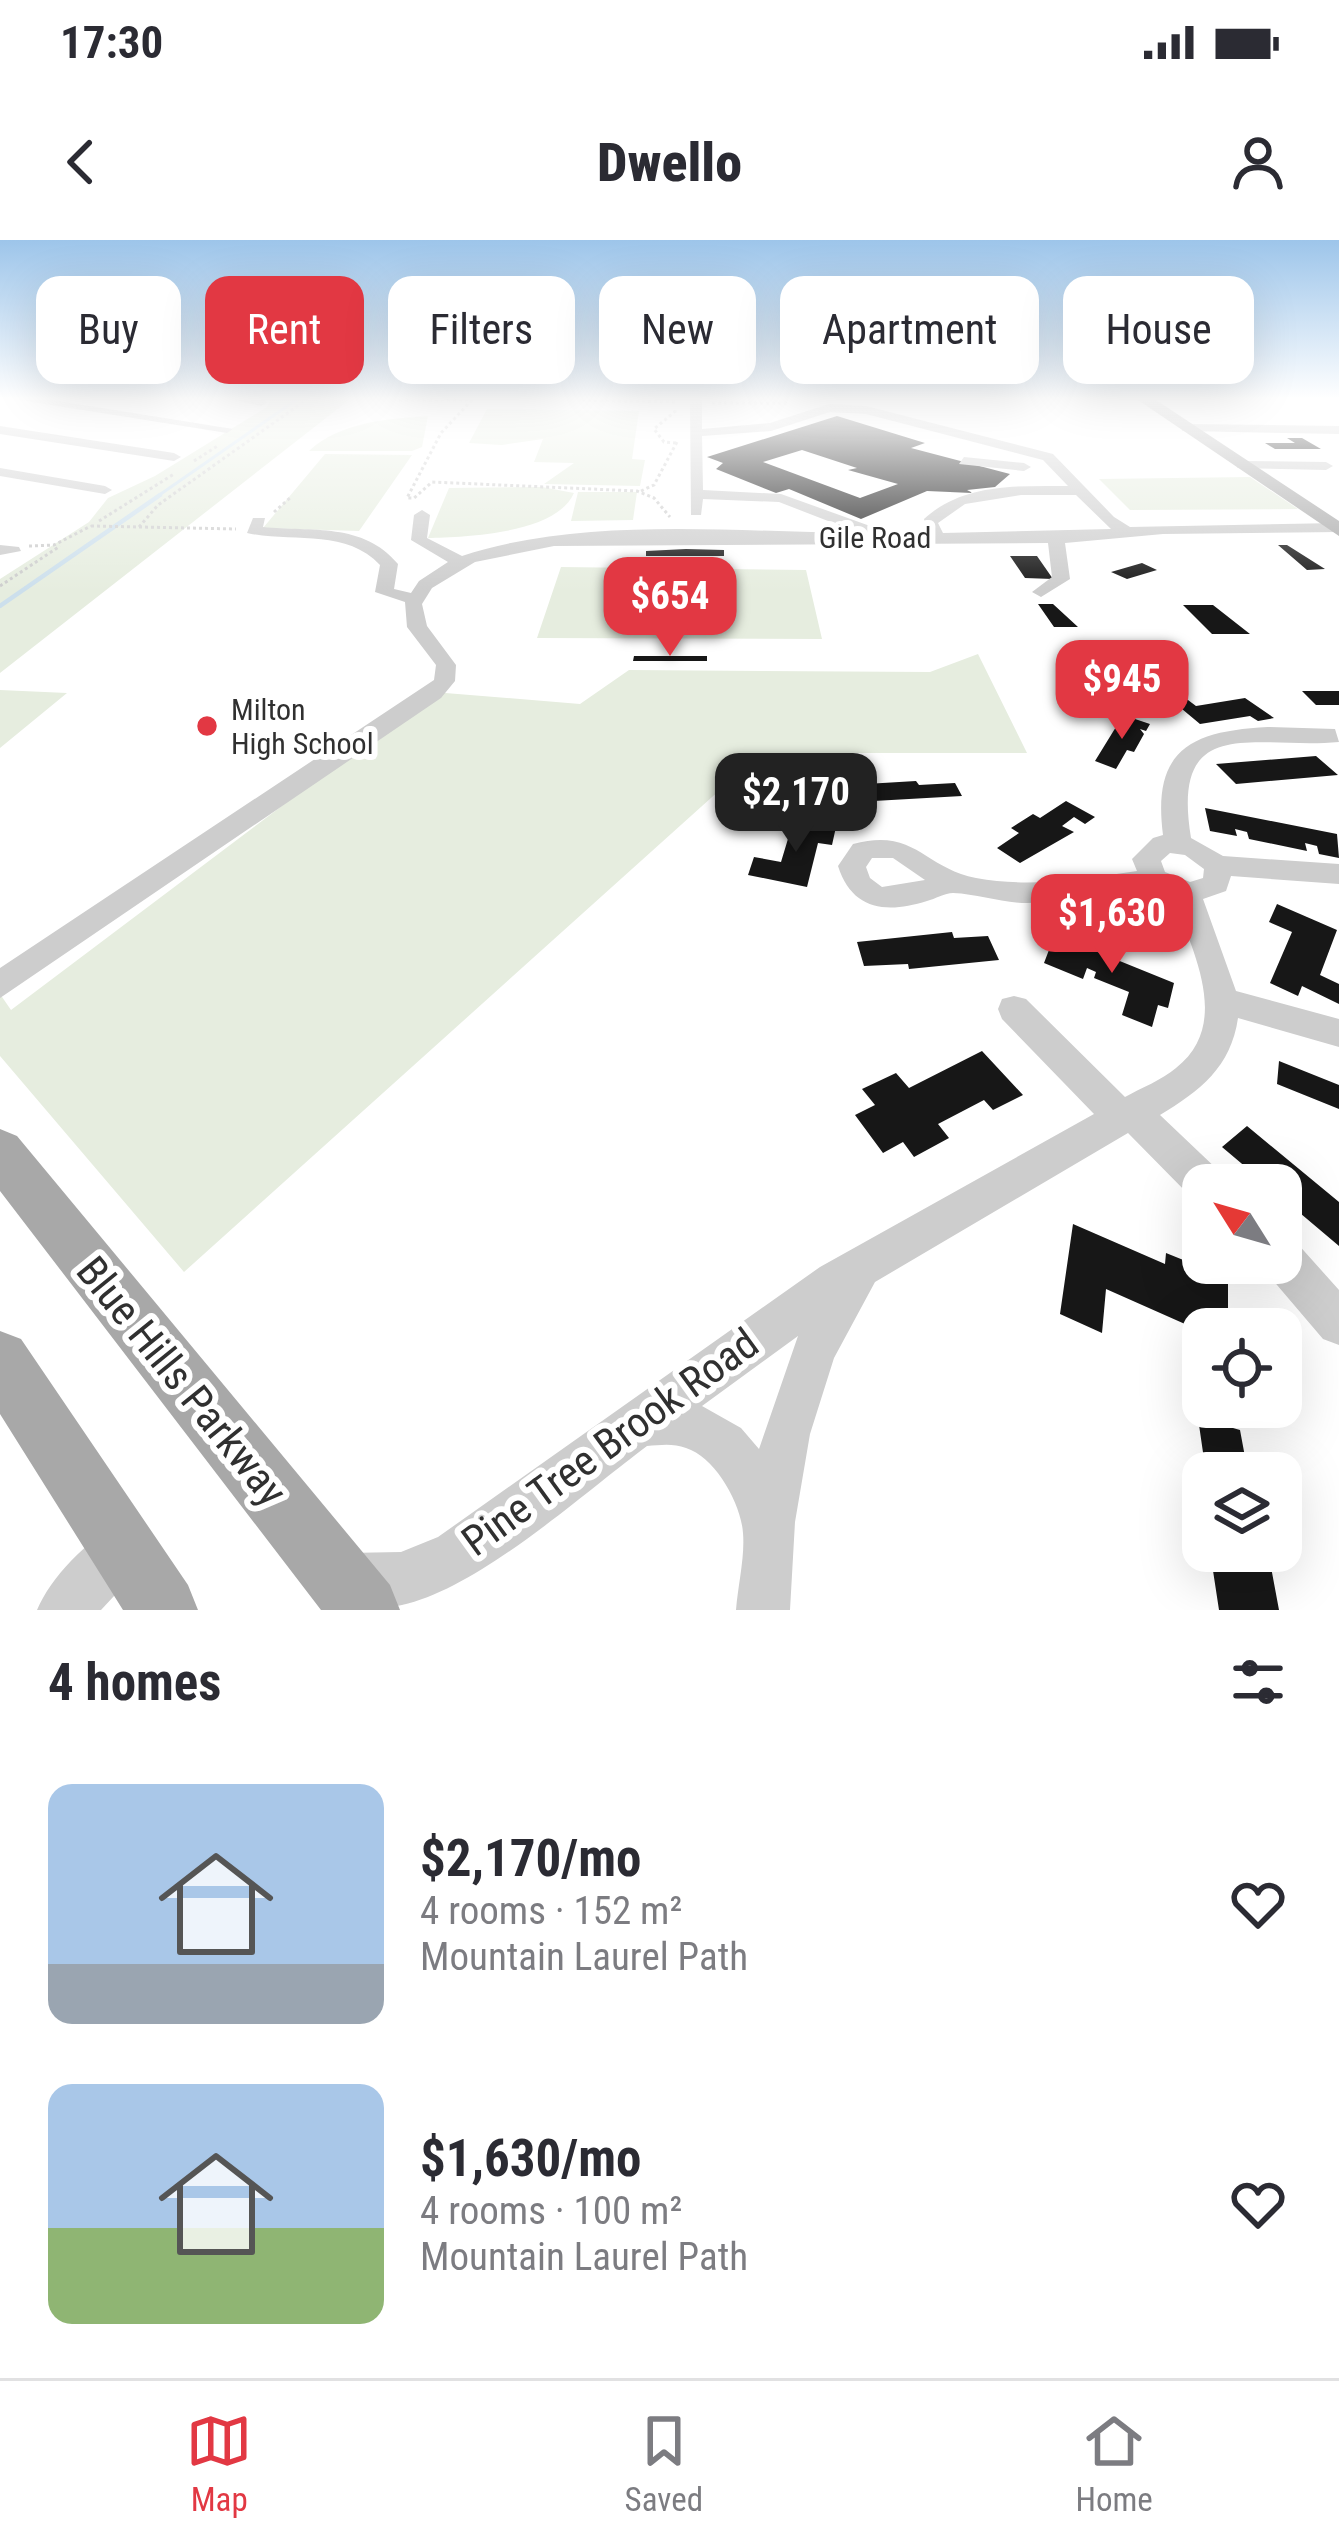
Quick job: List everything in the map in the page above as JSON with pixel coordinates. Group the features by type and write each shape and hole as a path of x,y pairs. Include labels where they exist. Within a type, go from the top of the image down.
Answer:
{"main road":[{"path":"1242,465 1338,529"},
{"name":"Blue Hills Parkway","path":"0,1152 353,1595"},
{"path":"0,1360 163,1610"}],"street":[{"path":"696,464 697,536"},
{"path":"1004,464 1060,468"},
{"path":"1054,464 1108,520 1128,533"},
{"path":"1242,465 1326,466"},
{"path":"1271,484 1309,480 1294,466"},
{"path":"0,472 105,490"},
{"path":"938,537 930,522 934,516 968,500 1006,493 1080,491"},
{"path":"696,494 781,498 858,526 873,537"},
{"path":"422,515 418,540 461,562"},
{"path":"0,986 433,693 443,681 446,664 417,627 415,599 384,592 388,564 359,540 255,525"},
{"name":"Gile Road","path":"415,599 429,581 461,562 556,541 674,536 1056,538 1338,529"},
{"path":"1041,592 1061,579 1056,538"},
{"path":"1178,844 1171,788 1188,753 1242,737 1338,732"},
{"path":"947,882 1027,894 1170,886 1200,893 1216,884 1220,875 1200,851 1163,844 1150,851 1145,863 1170,886 1223,1000 1339,1033"},
{"path":"1216,865 1339,874"},
{"name":"Pine Tree Brook Road","path":"353,1595 456,1556 866,1263 1189,1078 1212,1054 1223,1028 1223,1000"},
{"path":"1013,1009 1182,1164"},
{"name":"Pine Tree Brook Road","path":"763,1610 782,1448 826,1325 866,1263"},
{"path":"1302,1281 1339,1323"},
{"path":"639,1424 679,1420 712,1434 740,1462 769,1535"},
{"path":"64,1610 123,1549"}],"path":[{"path":"139,527 158,505 216,464"},
{"path":"420,464 406,498 414,498 432,482 641,491 654,485 665,464"},
{"path":"0,586 91,526 110,501 98,493 105,490"},
{"path":"641,491 665,510 674,536"},
{"path":"91,526 255,525"},
{"path":"6,551 54,545 74,536"}],"shaded area":[{"path":"175,464 267,464 0,673 0,579 89,522 108,498"},
{"path":"317,464 406,464 359,531 263,528"},
{"path":"573,464 644,464 640,486 544,484"},
{"path":"1250,477 1298,509 1130,510 1099,479"},
{"path":"542,487 574,493 564,507 530,525 428,538 449,488"},
{"path":"578,492 637,492 633,520 571,521"},
{"path":"561,567 806,570 822,639 537,638"},
{"path":"978,654 1027,753 761,753 184,1272 0,1056 0,994 11,1010 433,692 580,704 629,670 930,672"},
{"path":"0,690 67,693 0,748"}],"building":[{"path":"722,464 768,464 860,498 898,484 848,470 857,468 845,464 972,464 1010,474 995,487 967,490 973,493 927,491 861,519 789,489 776,493 716,469"},
{"path":"1278,545 1287,545 1325,569 1307,570"},
{"path":"724,550 724,556 646,556 646,551"},
{"path":"1010,556 1037,556 1053,579 1025,578"},
{"path":"1142,563 1157,570 1127,579 1111,572"},
{"path":"1038,604 1053,604 1078,627 1054,627"},
{"path":"1183,605 1213,605 1250,634 1212,634"},
{"path":"634,656 707,656 707,661 633,661"},
{"path":"1302,691 1339,691 1339,705 1316,705"},
{"path":"1184,697 1196,706 1245,698 1274,718 1258,721 1250,716 1200,724 1170,699"},
{"path":"1129,717 1150,724 1146,731 1140,729 1144,734 1134,752 1127,750 1116,769 1095,761 1119,722 1125,724"},
{"path":"1316,756 1338,775 1236,784 1216,764"},
{"path":"916,781 919,785 955,783 962,796 856,802 849,785"},
{"path":"1066,801 1095,817 1085,824 1074,817 1062,826 1074,832 1020,863 997,848 1019,833 1011,828 1033,814 1040,818"},
{"path":"1205,808 1337,834 1339,858 1319,854 1317,846 1305,843 1307,851 1249,839 1247,832 1235,829 1237,836 1210,831"},
{"path":"794,819 836,827 832,845 818,843 807,887 748,875 754,857 781,862"},
{"path":"1277,904 1337,930 1320,975 1339,984 1339,1004 1302,986 1298,996 1270,983 1292,932 1269,922"},
{"path":"1057,929 1097,945 1095,951 1174,983 1168,1008 1158,1005 1152,1027 1122,1015 1129,992 1094,978 1096,972 1087,968 1083,979 1044,963"},
{"path":"952,932 954,938 988,936 999,960 909,969 908,964 864,966 857,942"},
{"path":"982,1051 1023,1095 993,1110 984,1100 938,1124 949,1138 914,1157 903,1142 883,1153 855,1115 875,1105 862,1089 896,1073 909,1088"},
{"path":"1279,1061 1339,1085 1339,1109 1277,1084"},
{"path":"1247,1126 1293,1164 1242,1164 1222,1147"},
{"path":"1302,1171 1339,1202 1339,1246 1302,1215"},
{"path":"1073,1224 1165,1264 1166,1253 1182,1259 1182,1284 1228,1284 1228,1308 1182,1308 1182,1323 1106,1289 1102,1333 1060,1314"},
{"path":"1199,1428 1240,1430 1244,1452 1203,1452"},
{"path":"1213,1572 1272,1572 1279,1610 1219,1610"}],"waterway":[{"path":"155,498 204,464"},
{"path":"0,606 160,495"}],"place":[{"name":"Milton High School","path":"207,726"}]}
